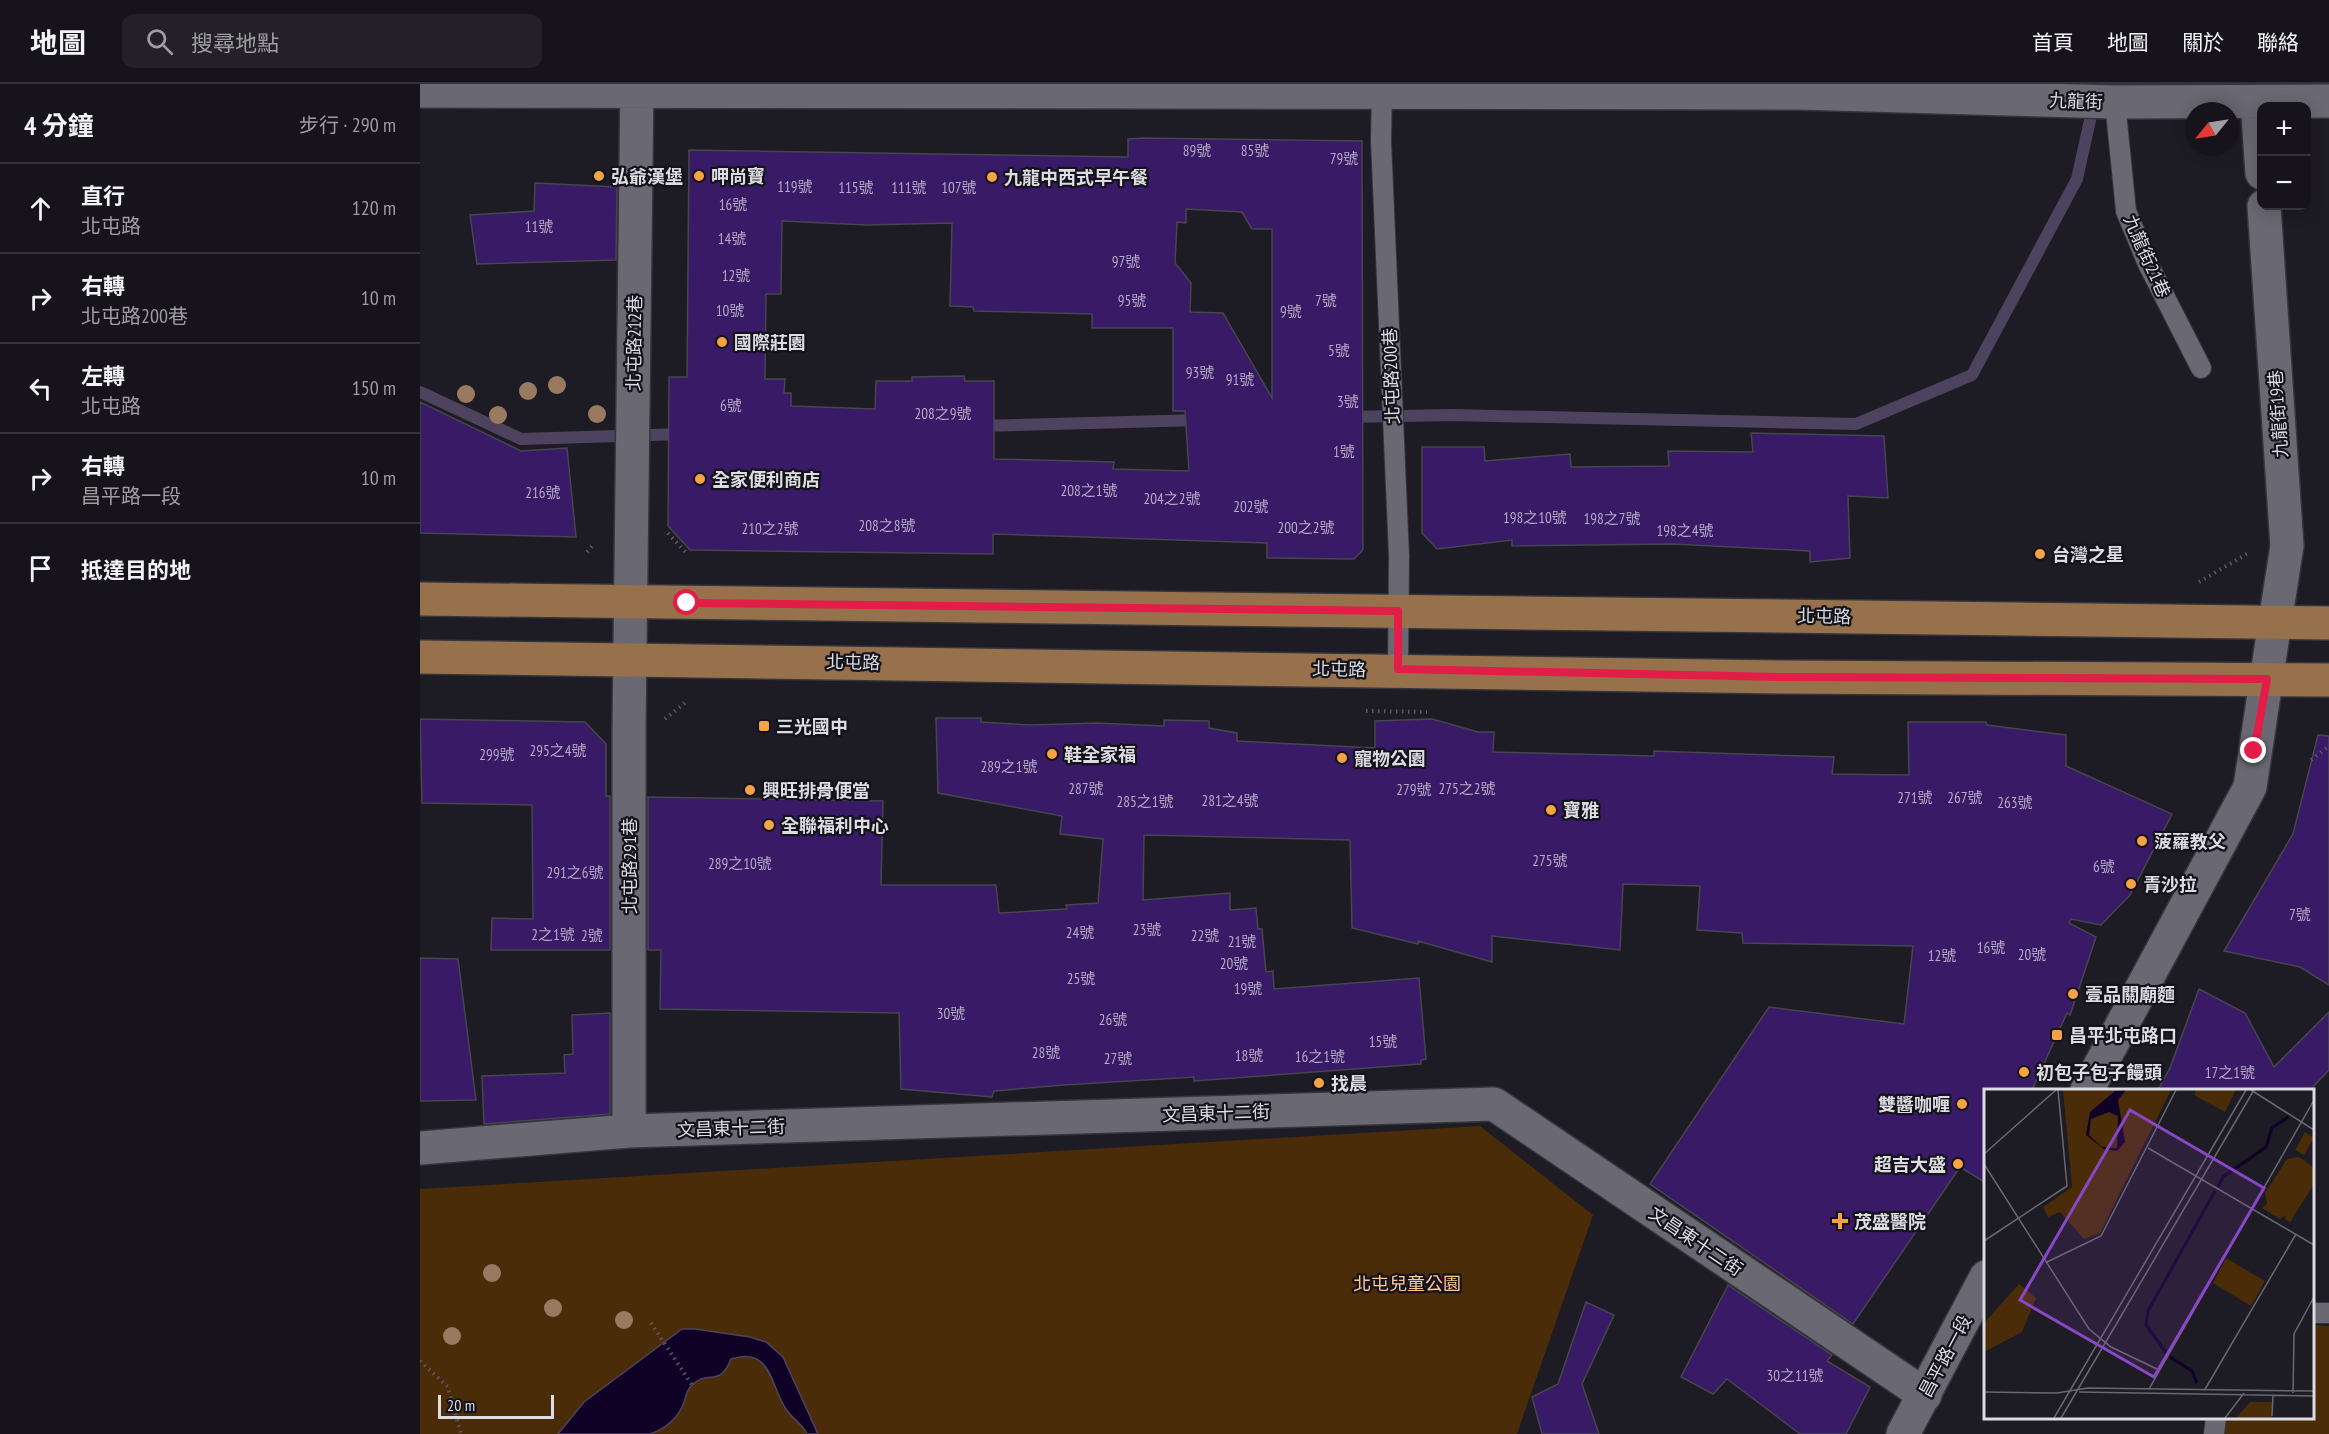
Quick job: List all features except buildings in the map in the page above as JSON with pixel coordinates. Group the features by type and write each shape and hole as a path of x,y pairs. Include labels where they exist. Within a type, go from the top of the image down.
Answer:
{"main road":[{"name":"北屯路","path":"420,599 2329,623"},
{"name":"北屯路","path":"420,657 1398,669 1783,677 2329,680"}],"street":[{"name":"九龍街","path":"420,91 637,88 1382,88 1798,93 2115,102 2329,100"},
{"name":"北屯路212巷","path":"631,602 637,88"},
{"name":"九龍街19巷","path":"2264,210 2287,546 2275,622"},
{"name":"北屯路291巷","path":"629,1131 631,602"},
{"path":"2088,1089 2250,787 2275,622"},
{"name":"文昌東十二街","path":"420,1148 629,1131 1494,1104 1925,1395"},
{"name":"昌平路一段","path":"1903,1434 1977,1312 1984,1285"}],"lane":[{"name":"北屯路200巷","path":"1382,88 1381,141 1399,556 1398,669"},
{"name":"九龍街21巷","path":"2115,102 2126,211 2148,264 2201,368"},
{"path":"2214,1434 2216,1419"}],"path":[{"path":"666,531 688,555"},
{"path":"2199,582 2257,547"},
{"path":"661,722 686,702"},
{"path":"1366,711 1427,712"},
{"path":"2311,760 2329,746"},
{"path":"651,1323 692,1384"},
{"path":"420,1361 447,1387 461,1434"}],"green space":[{"name":"北屯兒童公園","path":"1480,1126 1593,1215 1517,1434 420,1434 420,1189"},
{"path":"2314,1325 2329,1326 2329,1434 2223,1434 2225,1419 2314,1419"}],"shaded area":[{"path":"682,1329 750,1337 766,1342 783,1357 818,1434 807,1434 788,1412 768,1370 762,1363 755,1358 744,1356 731,1359 727,1368 718,1376 703,1378 691,1386 676,1416 669,1424 655,1432 650,1434 558,1434 584,1402"}],"waterway":[{"path":"1347,417 1452,415 1856,424 1972,375 2077,179 2098,84"},
{"path":"420,392 521,439 684,434"},
{"path":"978,426 1200,420"}],"place":[{"name":"弘爺漢堡","path":"599,176"},
{"name":"呷尚寶","path":"699,176"},
{"name":"九龍中西式早午餐","path":"992,177"},
{"name":"國際莊園","path":"722,342"},
{"name":"全家便利商店","path":"700,479"},
{"name":"台灣之星","path":"2040,554"},
{"name":"三光國中","path":"764,726"},
{"name":"鞋全家福","path":"1052,754"},
{"name":"寵物公園","path":"1342,758"},
{"name":"興旺排骨便當","path":"750,790"},
{"name":"寶雅","path":"1551,810"},
{"name":"全聯福利中心","path":"769,825"},
{"name":"菠蘿教父","path":"2142,841"},
{"name":"青沙拉","path":"2131,884"},
{"name":"壹品關廟麵","path":"2073,994"},
{"name":"昌平北屯路口","path":"2057,1035"},
{"name":"初包子包子饅頭","path":"2024,1072"},
{"name":"找晨","path":"1319,1083"},
{"name":"雙醬咖喱","path":"1962,1104"},
{"name":"超吉大盛","path":"1958,1164"},
{"name":"茂盛醫院","path":"1840,1221"}],"route":[{"path":"687,603 1398,611 1398,669 1783,677 2267,679 2254,751"}]}
